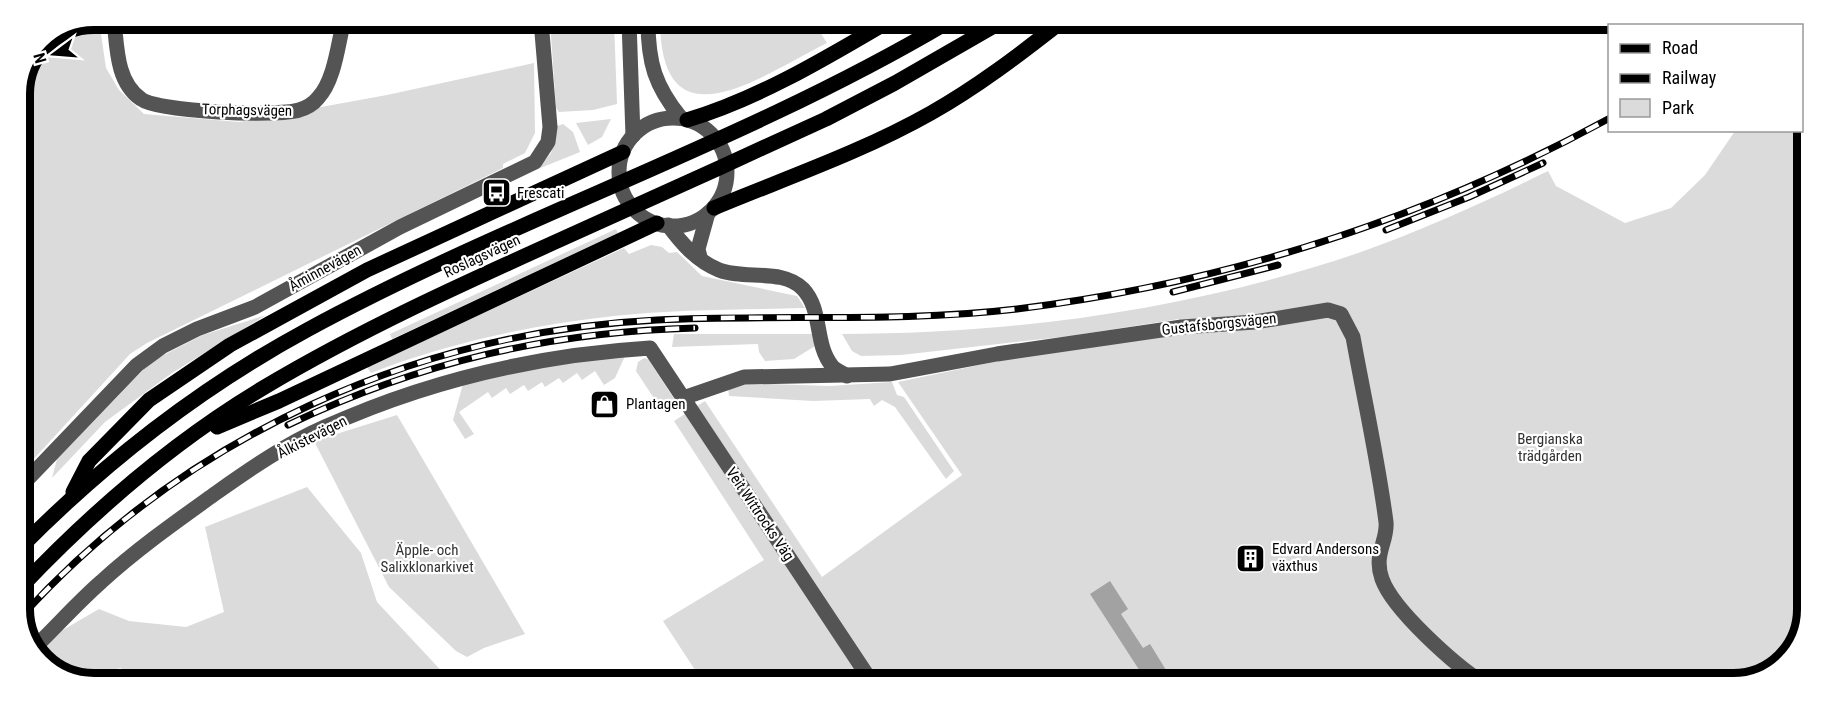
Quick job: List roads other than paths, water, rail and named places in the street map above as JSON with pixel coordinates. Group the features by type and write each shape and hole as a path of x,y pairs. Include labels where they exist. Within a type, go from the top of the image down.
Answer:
{"main road":[{"path":"684,119 727,106 784,79 873,30"},
{"name":"Roslagsvägen","path":"30,538 122,453 205,392 305,331 371,297 798,101 933,30"},
{"name":"Roslagsvägen","path":"30,578 79,528 186,440 262,388 381,322 826,118 895,83 988,30"},
{"path":"711,211 865,147 928,115 968,92 1050,30"},
{"path":"68,501 89,461 119,428 149,400 230,345 367,270 623,152"},
{"path":"186,440 279,401 662,224"}],"street":[{"name":"Torphagsvägen","path":"115,30 120,69 141,100 158,106 234,113 299,110 311,104 320,96 328,78 341,30"},
{"name":"Åminnevägen","path":"30,476 137,364 163,346 197,329 255,307 400,226 536,162 548,142 550,127 542,30"},
{"path":"629,30 633,136"},
{"path":"648,30 648,49 654,77 664,98 684,119 711,133 725,156 726,184 711,211 698,249 700,257"},
{"path":"684,119 655,122 633,136 623,152 620,171 623,190 633,207 662,224 686,249 720,271 784,279 802,288 814,306 824,347 832,366 847,376"},
{"path":"662,224 689,223 711,211"},
{"name":"Gustafsborgsvägen","path":"683,398 744,377 890,374 998,354 1182,327 1255,322 1328,310 1341,314 1353,337 1386,525 1378,563 1382,579 1390,595 1438,647 1470,673"},
{"path":"809,376 821,367 824,347"},
{"name":"Veit Wittrocks Väg","path":"650,348 866,673"},
{"name":"Ålkistevägen","path":"40,642 101,582 148,542 246,472 324,427 395,400 480,372 560,358 650,348"}],"railway":[{"path":"30,608 85,553 155,496 230,447 309,406 392,372 478,346 567,329 702,318 882,317 972,313 1017,309 1095,297 1172,282 1248,264 1322,242 1396,216 1469,187 1608,119"},
{"path":"1386,230 1469,197 1543,163"},
{"path":"1173,292 1278,265"},
{"path":"288,425 387,384 486,354 588,336 695,328"}],"place":[{"name":"Frescati","path":"496,193"},
{"name":"Plantagen","path":"605,404"},
{"name":"Edvard Andersons växthus","path":"1251,558"}],"park label":[{"name":"Bergianska trädgården","path":"1550,448"},
{"name":"Äpple- och Salixklonarkivet","path":"427,558"}]}
